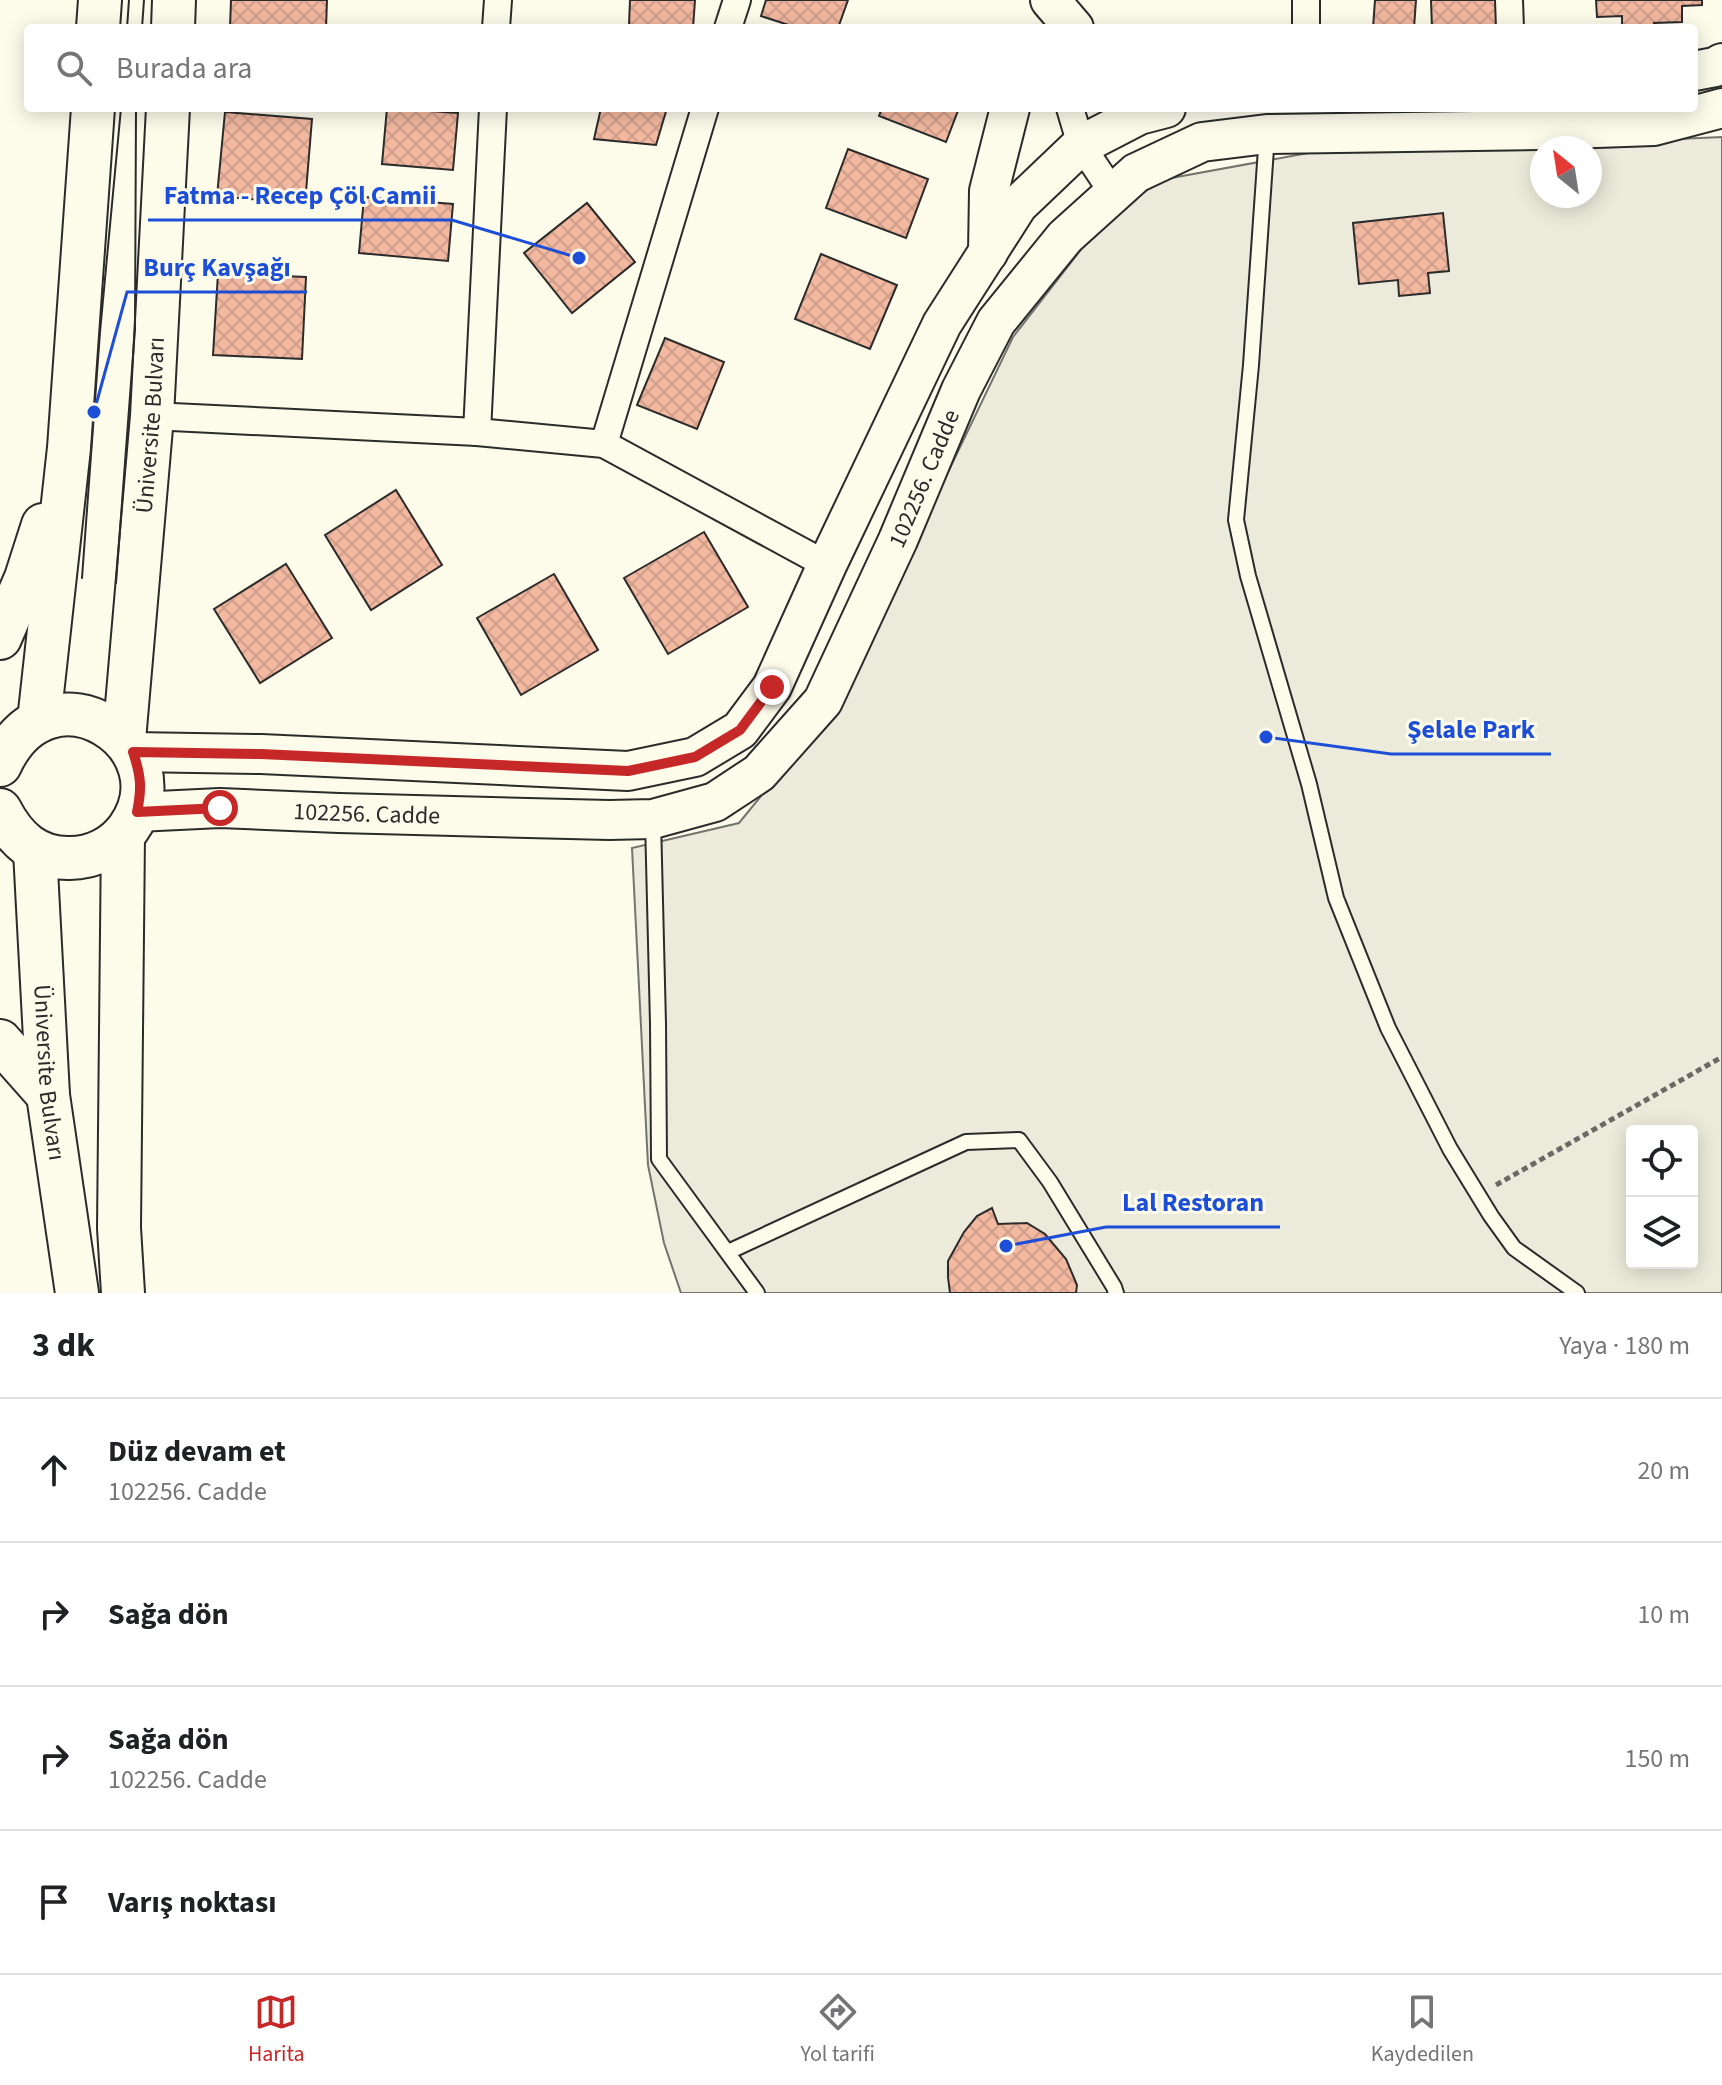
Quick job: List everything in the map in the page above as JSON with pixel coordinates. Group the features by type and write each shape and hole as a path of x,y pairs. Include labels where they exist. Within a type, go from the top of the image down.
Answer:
{"main road":[{"path":"98,24 100,0"},
{"path":"173,24 174,0"},
{"path":"39,721 69,448 93,112"},
{"name":"Üniversite Bulvarı","path":"123,1293 119,1228 130,824 141,792 140,772 129,746 152,416 168,112"},
{"path":"0,638 26,578 69,448"},
{"path":"3,754 21,732 39,721 62,714 85,716 107,725 129,746"},
{"path":"0,810 20,850 58,858 82,858 104,850 130,824"},
{"name":"Üniversite Bulvarı","path":"20,850 48,1095 77,1293"},
{"path":"0,1041 48,1095"}],"street":[{"path":"496,24 498,0"},
{"path":"729,24 737,0"},
{"path":"1032,24 1040,0"},
{"path":"1040,0 1046,24"},
{"path":"1050,0 1071,24"},
{"path":"1306,0 1306,24"},
{"path":"1509,0 1510,24"},
{"path":"1698,70 1722,63"},
{"name":"102256. Cadde","path":"130,824 220,808 653,819 715,802 759,773 823,701 898,540 961,390 996,322 1065,237 1136,173 1202,142 1267,134 1654,126 1722,108"},
{"path":"477,432 493,112"},
{"path":"604,444 704,112"},
{"path":"988,253 989,191 1009,112"},
{"path":"1071,112 1081,145 1113,193"},
{"name":"102256. Cadde","path":"129,746 628,771 695,757 740,730 772,687 942,324 1018,205 1081,145 1151,112"},
{"path":"152,416 477,432 604,444 827,565"}],"lane":[{"path":"1267,134 1251,365 1236,520 1248,576 1309,784 1336,898 1388,1028 1450,1149 1514,1248 1577,1293"},
{"path":"653,819 659,1159 757,1293"},
{"path":"728,1252 966,1142 1019,1140 1050,1182 1116,1293"}],"path":[{"path":"1478,1195 1722,1057"}],"shaded area":[{"path":"1722,137 1722,1293 681,1293 664,1243 648,1165 632,848 739,823 837,703 1013,337 1111,211 1166,179 1330,149 1388,152 1530,146 1530,208 1602,208 1602,142"}],"building":[{"path":"231,0 327,0 326,24 230,24"},
{"path":"630,0 695,0 693,24 629,24"},
{"path":"766,0 848,0 839,24 786,24 761,16"},
{"path":"1375,0 1416,0 1414,24 1373,24"},
{"path":"1431,0 1503,0 1504,24 1432,24"},
{"path":"1596,0 1702,0 1702,5 1682,6 1682,22 1622,24 1622,16 1597,17"},
{"path":"225,112 312,119 305,204 217,196"},
{"path":"387,112 458,113 453,170 382,164"},
{"path":"600,112 666,112 656,145 594,139"},
{"path":"880,112 957,112 946,142 879,116"},
{"path":"848,149 928,179 906,238 826,208"},
{"path":"364,197 453,204 448,261 359,253"},
{"path":"587,203 635,262 572,313 524,253"},
{"path":"1443,213 1449,271 1428,273 1430,293 1399,296 1398,280 1359,284 1353,223"},
{"path":"821,254 897,285 870,349 795,319"},
{"path":"218,273 306,277 302,359 213,355"},
{"path":"665,338 724,362 697,429 637,405"},
{"path":"396,490 442,565 371,610 325,535"},
{"path":"704,532 748,607 668,654 624,578"},
{"path":"286,564 332,638 260,683 214,609"},
{"path":"554,574 598,650 521,695 477,618"},
{"path":"992,1208 998,1224 1027,1223 1045,1234 1066,1259 1077,1285 1076,1293 950,1293 948,1261 977,1216"}],"tram line":[{"path":"127,24 129,0"},
{"path":"142,24 144,0"},
{"path":"82,578 121,112"},
{"path":"116,583 135,329 136,112"}],"place":[{"name":"Fatma - Recep Çöl Camii","path":"579,258"},
{"name":"Burç Kavşağı","path":"94,412"},
{"name":"Şelale Park","path":"1266,737"},
{"name":"Lal Restoran","path":"1006,1246"}],"route":[{"path":"220,808 137,812 141,792 140,772 133,752 261,754 628,771 695,757 740,730 772,687"}]}
